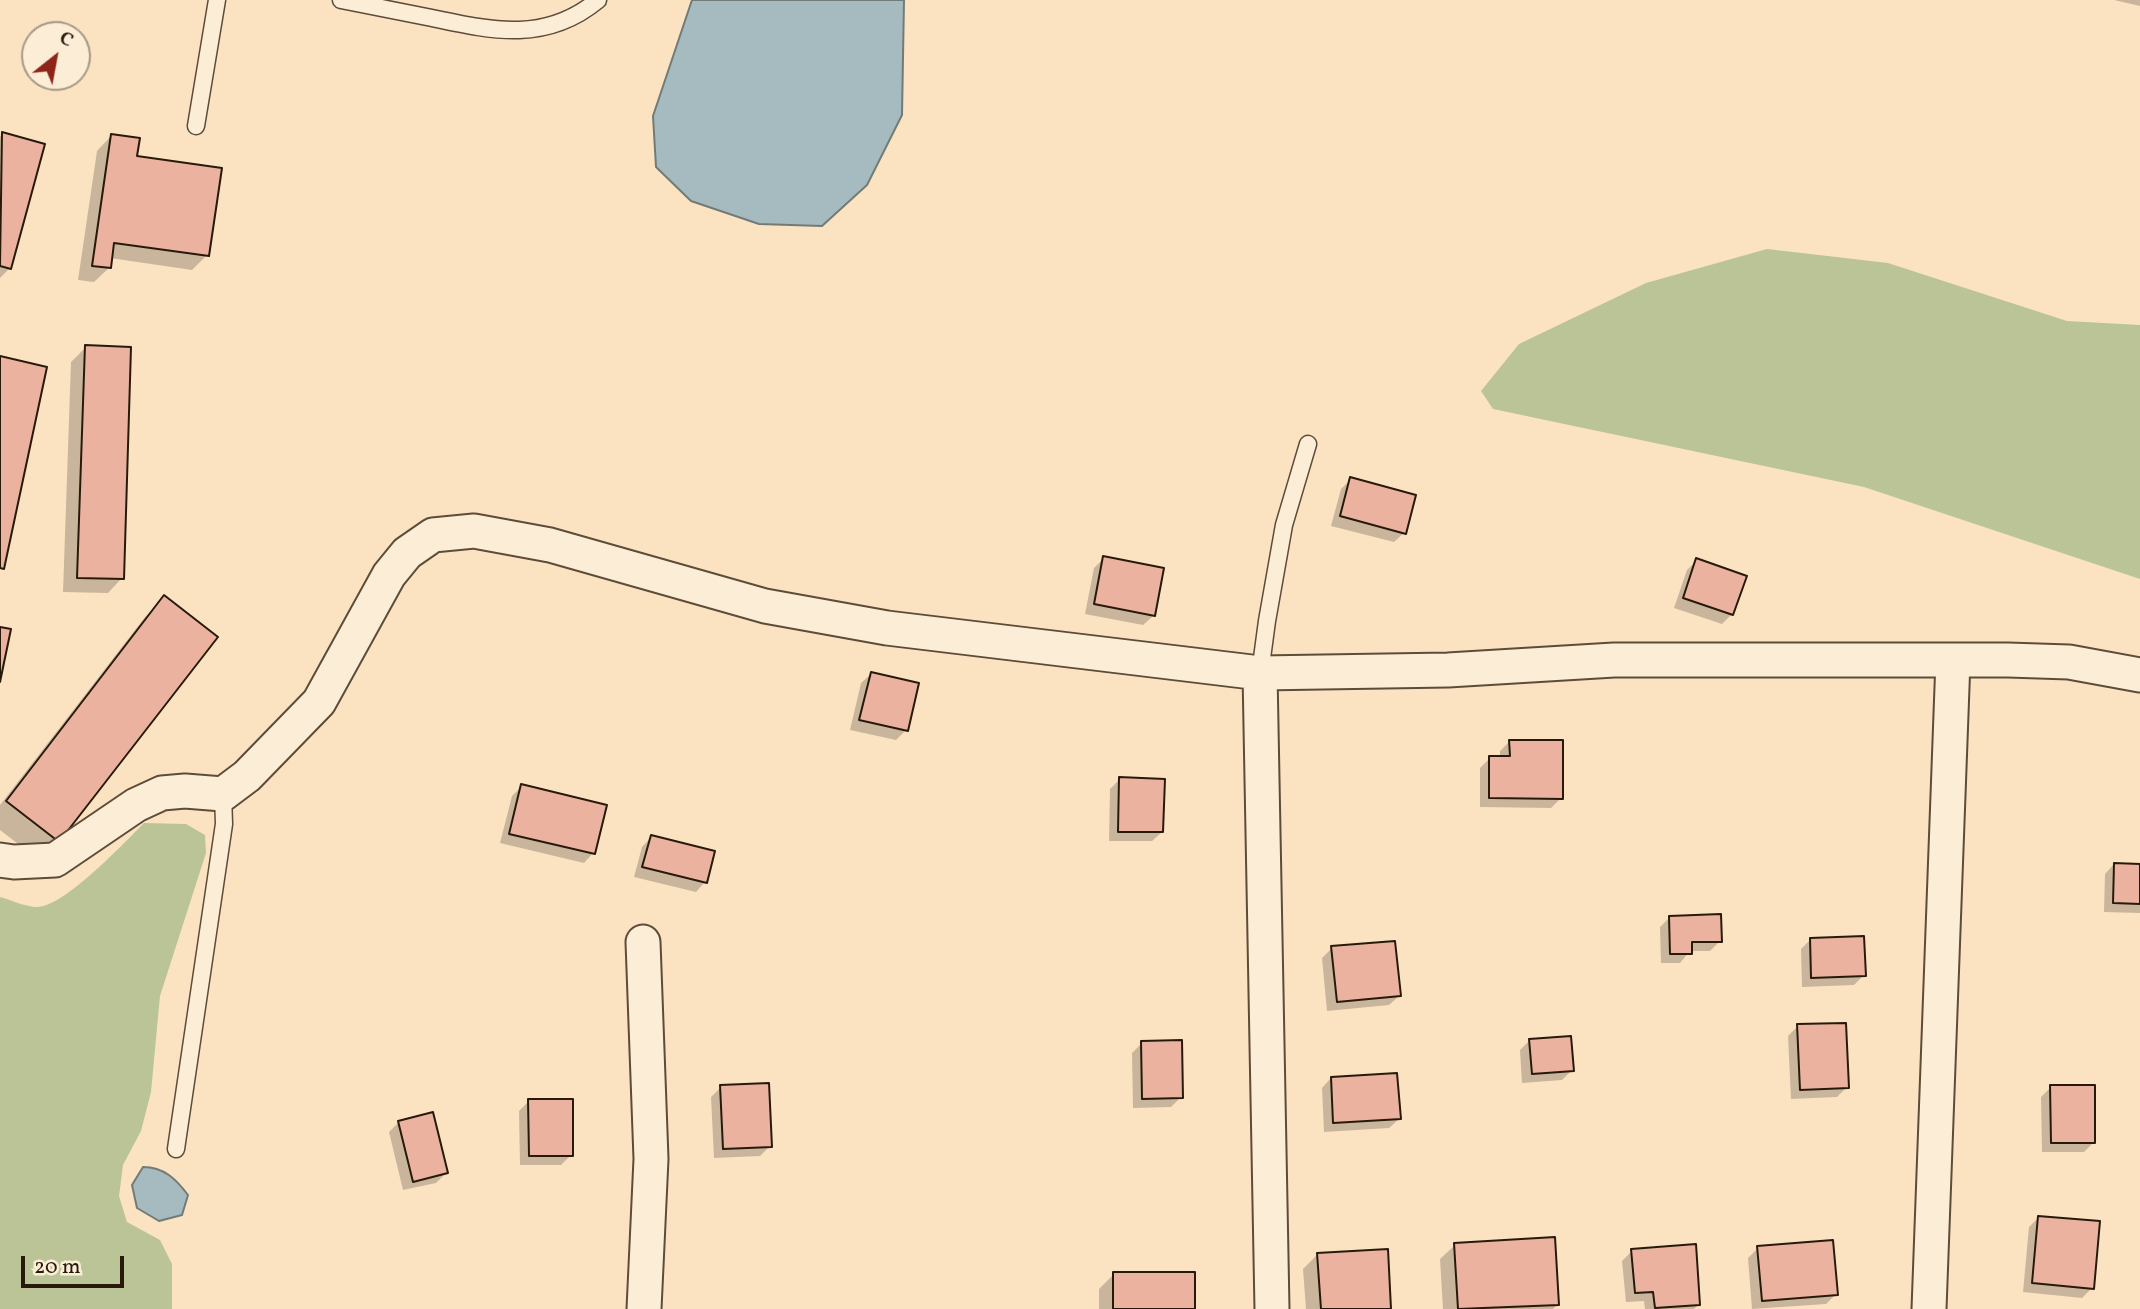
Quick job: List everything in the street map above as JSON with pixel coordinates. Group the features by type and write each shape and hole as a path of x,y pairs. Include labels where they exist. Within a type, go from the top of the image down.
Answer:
{"street":[{"path":"0,860 55,860 136,805 162,793 185,791 223,794 247,776 319,702 389,575 407,553 433,535 474,531 550,545 765,606 887,628 1261,673 1448,670 1614,660 1953,660 2069,662 2140,675"},
{"path":"1929,1309 1953,660"},
{"path":"1261,673 1272,1309"},
{"path":"643,942 652,1159 644,1309"}],"lane":[{"path":"197,126 217,0"},
{"path":"341,0 492,31 531,30 580,15 598,0"},
{"path":"1261,673 1284,525 1308,444"},
{"path":"176,1149 224,824 223,794"}],"green space":[{"path":"1767,249 1888,263 2067,321 2140,325 2140,579 1864,487 1493,409 1481,391 1519,344 1646,283"},
{"path":"144,823 186,824 205,835 206,853 160,996 151,1092 141,1131 123,1165 119,1196 127,1222 160,1240 172,1264 172,1309 0,1309 0,897 33,907 49,904 93,873"}],"water":[{"path":"692,0 904,0 902,115 867,185 822,226 759,224 691,201 656,167 653,116"},
{"path":"143,1167 163,1172 174,1179 188,1195 182,1215 159,1221 137,1208 132,1185"}],"building":[{"path":"2,132 45,144 11,269 0,266"},
{"path":"111,134 140,138 137,156 222,168 209,256 114,243 111,268 92,266"},
{"path":"85,345 131,347 124,579 77,578"},
{"path":"0,356 47,367 4,569 0,568"},
{"path":"1350,477 1416,495 1406,534 1340,516"},
{"path":"1103,556 1164,568 1155,616 1094,604"},
{"path":"1696,558 1747,576 1733,615 1683,598"},
{"path":"164,595 218,637 59,842 6,801"},
{"path":"0,627 11,629 0,682"},
{"path":"871,672 919,683 908,731 859,720"},
{"path":"1509,740 1563,740 1563,799 1489,798 1489,756 1510,756"},
{"path":"1119,777 1165,779 1163,832 1118,832"},
{"path":"521,784 607,805 595,854 509,834"},
{"path":"651,835 715,851 707,883 642,867"},
{"path":"2114,863 2140,864 2140,904 2113,903"},
{"path":"1721,914 1722,942 1692,942 1692,954 1670,954 1669,916"},
{"path":"1864,936 1866,976 1811,978 1810,938"},
{"path":"1395,941 1401,996 1337,1002 1331,946"},
{"path":"1846,1023 1849,1088 1800,1090 1797,1024"},
{"path":"1571,1036 1574,1071 1532,1074 1529,1039"},
{"path":"1182,1040 1183,1098 1142,1099 1141,1041"},
{"path":"1397,1073 1401,1119 1333,1123 1331,1077"},
{"path":"769,1083 772,1147 723,1149 720,1085"},
{"path":"2050,1085 2095,1085 2095,1143 2051,1143"},
{"path":"528,1099 573,1099 573,1156 529,1156"},
{"path":"433,1112 448,1173 413,1182 398,1121"},
{"path":"2038,1216 2100,1221 2094,1289 2032,1283"},
{"path":"1555,1237 1559,1305 1458,1309 1454,1243"},
{"path":"1833,1240 1838,1295 1762,1301 1757,1246"},
{"path":"1696,1244 1700,1305 1655,1308 1653,1292 1635,1293 1631,1249"},
{"path":"1388,1249 1391,1309 1321,1309 1317,1253"},
{"path":"1113,1272 1195,1272 1195,1309 1113,1309"}]}
